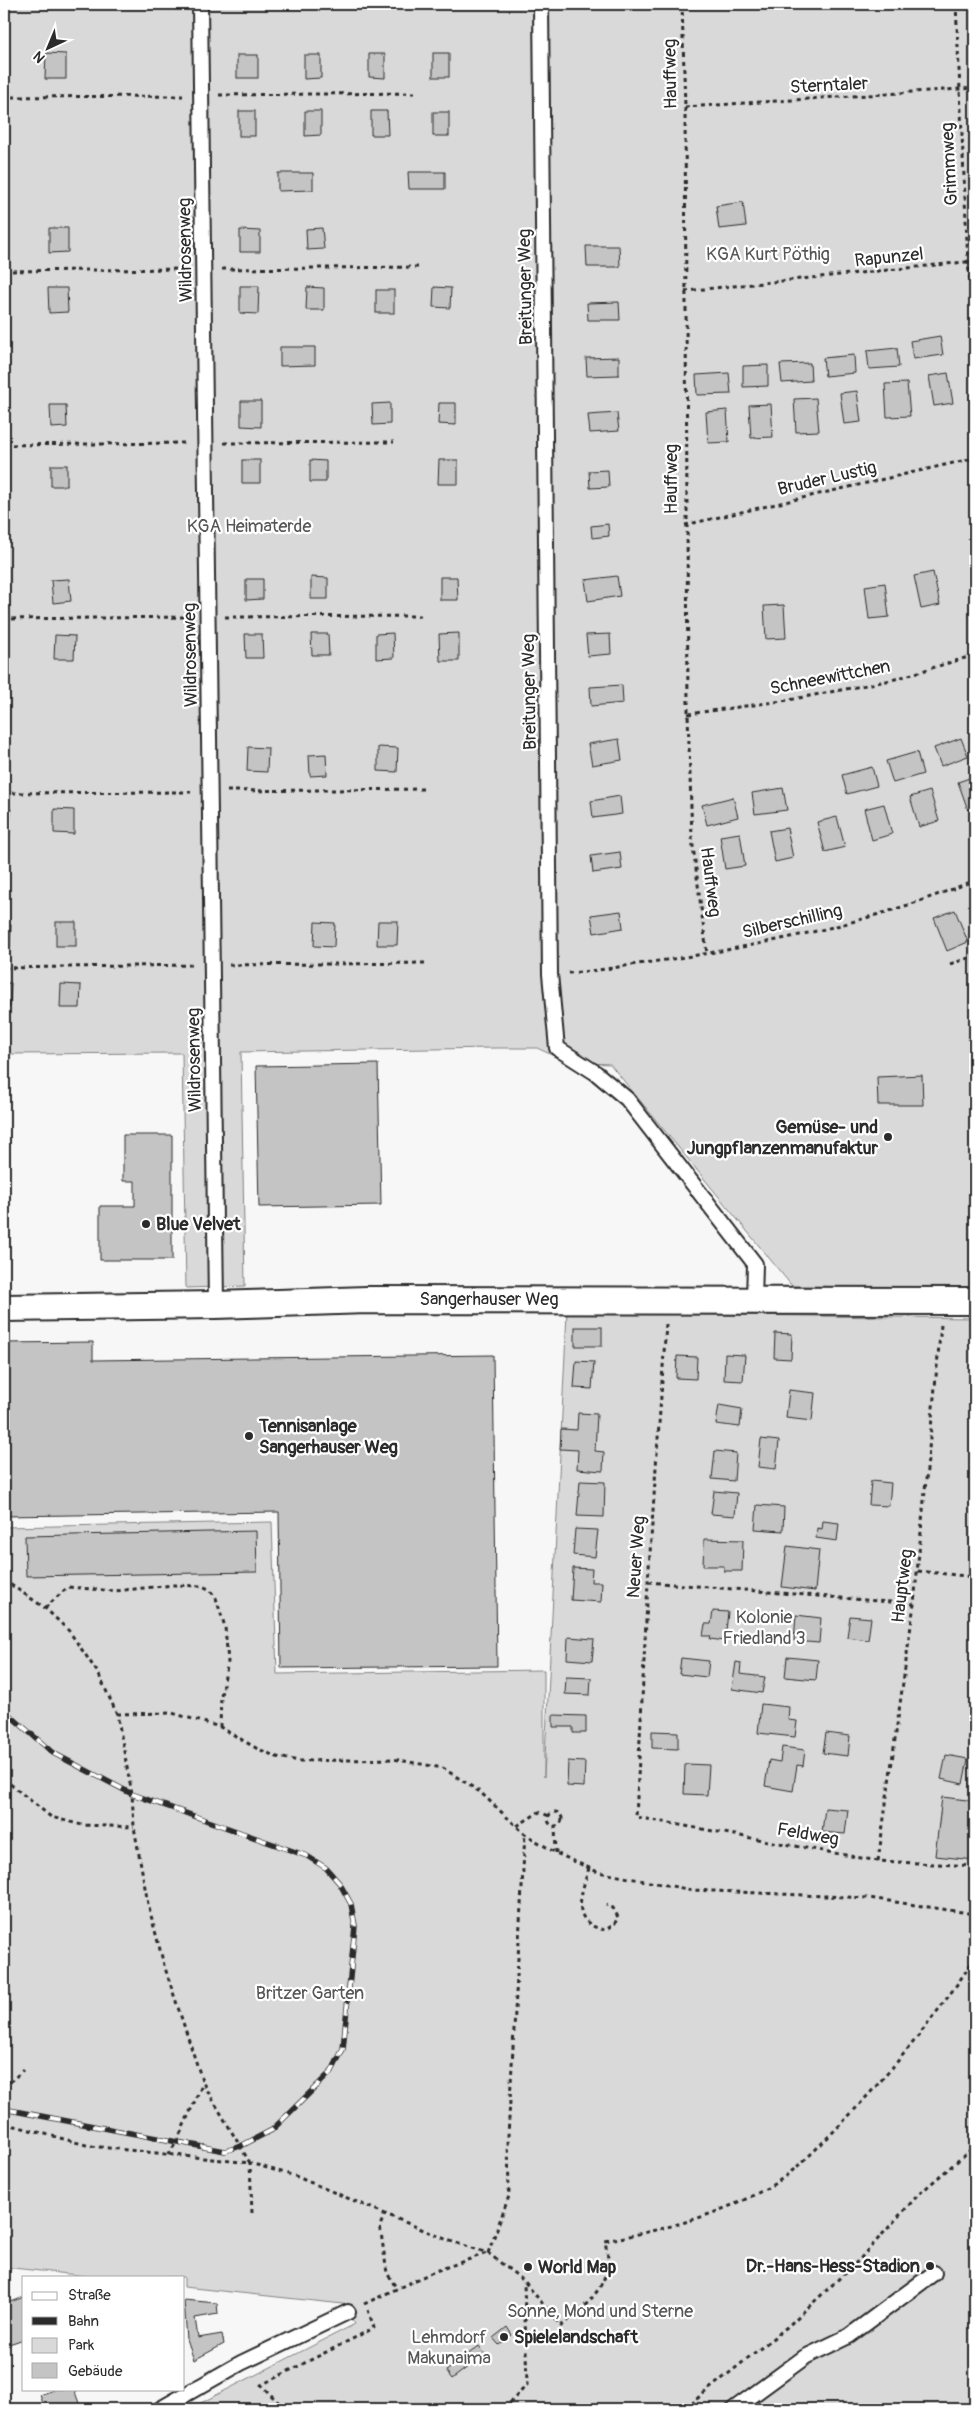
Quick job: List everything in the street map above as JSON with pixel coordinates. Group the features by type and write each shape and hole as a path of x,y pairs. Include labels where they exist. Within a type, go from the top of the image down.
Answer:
{"street":[{"name":"Sangerhauser Weg","path":"4,1308 216,1305 367,1300 975,1301"}],"lane":[{"name":"Wildrosenweg","path":"200,4 216,1305"},
{"name":"Breitunger Weg","path":"541,4 550,974 556,1048 596,1073 627,1099 755,1264 754,1300"},
{"path":"734,2409 805,2356 849,2336 934,2273"},
{"path":"160,2409 241,2363 348,2312"}],"path":[{"name":"Hauffweg","path":"682,4 685,107 685,525 688,714 692,838 706,954"},
{"name":"Grimmweg","path":"956,4 968,263 975,322"},
{"name":"Sterntaler","path":"685,107 959,91 975,88"},
{"name":"Rapunzel","path":"685,291 975,261"},
{"name":"Bruder Lustig","path":"685,525 975,458"},
{"name":"Schneewittchen","path":"688,714 789,700 892,680 975,655"},
{"name":"Silberschilling","path":"550,974 583,972 706,954 822,930 929,899 975,880"},
{"path":"950,964 975,956"},
{"name":"Neuer Weg","path":"636,1817 648,1582 667,1299"},
{"name":"Hauptweg","path":"878,1860 918,1571 942,1320"},
{"path":"918,1571 975,1577"},
{"path":"4,1580 45,1608 69,1631 98,1673 117,1714 132,1794 134,1827 148,1904 164,1965 203,2083 250,2163 252,2213"},
{"path":"648,1582 914,1604"},
{"path":"45,1608 68,1587 115,1591 173,1585 202,1586 210,1589 216,1598 226,1636 228,1662 222,1695 220,1726"},
{"path":"117,1714 172,1713 220,1726 277,1757 300,1761 393,1759 443,1768 480,1792 524,1834 556,1853 598,1872 692,1890 869,1898 975,1914"},
{"path":"4,1780 51,1817 82,1825 134,1827"},
{"path":"517,1826 539,1812 549,1816"},
{"path":"549,1816 554,1812 562,1816 561,1822 555,1826"},
{"path":"549,1816 550,1822 555,1826 556,1853"},
{"name":"Feldweg","path":"636,1817 878,1860 975,1866"},
{"path":"488,2253 509,2196 508,2136 524,1834"},
{"path":"589,1868 581,1900 580,1914 587,1924 605,1930 614,1925 618,1917 613,1908 606,1905"},
{"path":"4,2123 90,2146 250,2163 296,2176 450,2241 488,2253 524,2282 561,2326 581,2310 599,2289 608,2264 604,2241 672,2227 725,2209 770,2186 809,2157 874,2090 960,1981 975,1958"},
{"path":"4,2118 6,2110 4,2088 23,2070"},
{"path":"168,2155 176,2143 203,2083"},
{"path":"684,2409 787,2327 859,2260 919,2194 975,2146"},
{"path":"384,2213 380,2226 387,2273 397,2289"},
{"path":"348,2312 433,2272 488,2253"},
{"path":"504,2409 527,2385 524,2282"},
{"path":"285,2409 261,2385 374,2328 366,2303"}],"green space":[{"path":"4,4 975,4 975,1288 792,1286 610,1064 567,1062 537,1048 495,1048 241,1052 245,1286 186,1288 182,1053 4,1054"},
{"name":"Britzer Garten","path":"567,1313 975,1318 975,2409 189,2409 355,2324 343,2304 185,2287 185,2276 86,2276 4,2267 4,1527 272,1522 277,1674 544,1670 544,1777"}],"building":[{"path":"46,53 66,54 66,79 45,79"},
{"path":"433,53 449,53 449,77 433,77"},
{"path":"369,54 385,54 385,78 369,77"},
{"path":"237,55 258,55 258,78 237,78"},
{"path":"304,55 321,55 321,78 304,79"},
{"path":"239,111 255,111 255,136 239,136"},
{"path":"305,111 321,111 321,135 305,136"},
{"path":"371,111 387,111 388,135 371,135"},
{"path":"433,112 449,112 449,136 433,136"},
{"path":"408,172 445,172 445,189 409,189"},
{"path":"278,173 313,173 313,190 278,191"},
{"path":"743,202 746,226 719,229 716,206"},
{"path":"49,228 68,228 68,252 49,253"},
{"path":"322,228 324,249 307,250 306,229"},
{"path":"240,230 260,231 260,252 240,252"},
{"path":"586,246 619,246 620,267 587,267"},
{"path":"240,286 259,286 258,314 240,313"},
{"path":"307,287 324,288 324,310 306,310"},
{"path":"434,287 451,288 450,308 433,307"},
{"path":"48,288 67,288 68,312 49,313"},
{"path":"376,290 394,290 394,313 376,313"},
{"path":"619,302 620,320 588,320 587,303"},
{"path":"940,336 943,355 913,359 910,341"},
{"path":"280,347 315,347 315,365 280,366"},
{"path":"897,348 899,367 869,369 867,351"},
{"path":"854,355 855,373 825,376 823,358"},
{"path":"619,357 619,375 587,376 586,358"},
{"path":"810,363 811,381 782,383 780,364"},
{"path":"768,365 768,386 743,387 743,366"},
{"path":"729,373 731,394 697,395 696,375"},
{"path":"948,373 953,403 934,406 929,376"},
{"path":"907,383 910,416 887,417 885,384"},
{"path":"857,391 861,422 844,424 840,393"},
{"path":"816,398 819,431 796,432 794,399"},
{"path":"241,401 261,401 261,427 241,426"},
{"path":"390,403 390,424 373,425 372,404"},
{"path":"439,403 456,403 456,425 438,424"},
{"path":"771,404 773,437 751,438 749,405"},
{"path":"50,405 66,405 67,427 51,428"},
{"path":"727,410 729,442 708,443 706,412"},
{"path":"617,413 619,431 590,433 588,415"},
{"path":"242,460 260,460 260,483 242,483"},
{"path":"310,460 326,461 326,482 310,482"},
{"path":"439,460 458,460 458,484 438,484"},
{"path":"51,465 67,465 67,486 51,486"},
{"path":"608,470 609,487 590,488 589,471"},
{"path":"608,524 609,536 592,538 591,526"},
{"path":"975,566 975,583 969,568"},
{"path":"933,572 940,605 921,609 914,576"},
{"path":"617,576 620,596 588,601 585,580"},
{"path":"311,577 328,578 328,599 311,599"},
{"path":"440,577 457,577 458,600 440,600"},
{"path":"69,579 71,601 53,603 51,580"},
{"path":"246,579 263,579 263,599 246,600"},
{"path":"885,583 889,617 869,619 865,586"},
{"path":"784,605 786,638 766,639 764,606"},
{"path":"393,633 394,658 376,659 376,634"},
{"path":"459,633 459,661 440,661 439,634"},
{"path":"245,634 262,634 263,658 246,658"},
{"path":"311,634 328,634 329,655 312,655"},
{"path":"610,634 611,654 588,656 586,635"},
{"path":"55,635 75,636 74,659 54,659"},
{"path":"622,685 623,703 591,706 590,687"},
{"path":"961,738 968,756 941,766 934,748"},
{"path":"619,739 622,760 592,765 588,744"},
{"path":"248,747 268,748 267,772 247,771"},
{"path":"378,747 398,748 397,772 378,771"},
{"path":"917,752 923,774 893,783 886,761"},
{"path":"4,753 6,753 6,774 4,774"},
{"path":"326,754 327,775 310,776 309,755"},
{"path":"872,767 877,786 847,794 842,775"},
{"path":"975,776 975,808 968,810 958,782"},
{"path":"783,788 787,810 755,814 752,793"},
{"path":"930,791 939,821 919,827 910,797"},
{"path":"620,796 622,814 593,818 591,801"},
{"path":"733,797 738,817 707,825 702,805"},
{"path":"884,804 892,834 872,840 864,809"},
{"path":"4,809 11,809 10,833 4,833"},
{"path":"54,809 74,810 74,834 54,833"},
{"path":"837,817 845,847 825,852 817,822"},
{"path":"787,828 793,858 775,862 769,831"},
{"path":"740,833 745,866 725,869 720,836"},
{"path":"620,852 622,869 593,873 591,856"},
{"path":"955,910 968,942 947,951 934,918"},
{"path":"621,911 623,928 594,933 591,915"},
{"path":"378,921 398,921 397,945 377,945"},
{"path":"56,922 76,922 76,946 56,946"},
{"path":"315,922 335,923 334,947 314,946"},
{"path":"4,925 11,925 10,949 4,949"},
{"path":"4,983 11,983 10,1007 4,1007"},
{"path":"61,984 81,985 80,1008 60,1008"},
{"path":"378,1064 381,1205 259,1207 256,1066"},
{"path":"922,1075 923,1105 878,1105 877,1077"},
{"path":"123,1135 172,1135 172,1260 100,1260 100,1206 135,1206 135,1181 123,1181"},
{"path":"575,1327 602,1327 602,1346 575,1346"},
{"path":"775,1333 792,1334 791,1359 774,1358"},
{"name":"Tennisanlage Sangerhauser Weg","path":"93,1342 93,1360 493,1355 497,1666 281,1668 279,1512 4,1516 4,1343"},
{"path":"725,1354 745,1355 743,1381 724,1380"},
{"path":"677,1356 697,1357 696,1379 676,1378"},
{"path":"576,1361 594,1362 592,1389 574,1388"},
{"path":"789,1390 815,1393 812,1421 786,1418"},
{"path":"719,1405 742,1409 740,1427 716,1424"},
{"path":"578,1413 597,1414 595,1451 604,1452 603,1471 577,1469 578,1450 560,1449 561,1429 577,1430"},
{"path":"761,1439 779,1441 776,1469 758,1467"},
{"path":"715,1451 736,1453 734,1481 712,1479"},
{"path":"580,1481 605,1482 604,1517 577,1516"},
{"path":"871,1481 891,1483 889,1506 869,1505"},
{"path":"714,1491 737,1493 735,1516 711,1514"},
{"path":"757,1505 784,1507 783,1531 755,1529"},
{"path":"823,1521 839,1523 837,1541 816,1538 817,1528 822,1529"},
{"path":"575,1529 598,1530 595,1557 573,1555"},
{"path":"256,1531 257,1572 26,1576 25,1536"},
{"path":"704,1539 743,1540 742,1571 724,1571 724,1566 703,1566"},
{"path":"787,1546 819,1550 815,1591 782,1587"},
{"path":"573,1568 592,1569 591,1582 602,1582 601,1602 571,1600"},
{"path":"713,1611 728,1612 725,1641 710,1639 711,1636 703,1636 705,1624 711,1624"},
{"path":"796,1615 821,1618 819,1643 794,1641"},
{"path":"850,1616 871,1618 868,1640 847,1637"},
{"path":"568,1637 594,1639 592,1661 567,1659"},
{"path":"787,1657 818,1660 816,1680 785,1677"},
{"path":"681,1658 709,1661 707,1677 679,1674"},
{"path":"736,1662 741,1663 740,1674 765,1677 762,1693 732,1689"},
{"path":"566,1677 591,1678 590,1695 565,1694"},
{"path":"761,1704 789,1707 788,1720 797,1721 795,1737 758,1733"},
{"path":"553,1715 586,1716 586,1733 573,1733 573,1727 553,1727"},
{"path":"652,1731 678,1732 678,1749 652,1748"},
{"path":"826,1733 850,1736 848,1756 823,1753"},
{"path":"782,1747 805,1750 803,1766 797,1765 793,1791 765,1786 769,1760 780,1762"},
{"path":"946,1755 968,1759 963,1784 941,1779"},
{"path":"568,1761 585,1762 584,1787 567,1786"},
{"path":"685,1764 709,1765 707,1795 684,1794"},
{"path":"942,1797 975,1801 975,1860 935,1856"},
{"path":"825,1808 848,1810 845,1834 822,1832"},
{"path":"22,2298 22,2340 9,2344 4,2331 4,2304"},
{"path":"185,2300 217,2303 218,2314 195,2318 198,2338 222,2334 224,2344 194,2360 187,2340"},
{"path":"507,2327 512,2335 499,2345 493,2338"},
{"path":"479,2346 485,2354 452,2379 446,2371"},
{"path":"53,2390 74,2390 81,2409 45,2409 40,2395"},
{"path":"44,2405 45,2409 31,2409"}],"railway":[{"path":"4,1710 53,1753 132,1794 307,1856 326,1868 340,1884 351,1904 355,1926 343,2049 332,2071 272,2130 241,2146 225,2151 4,2109"}],"place":[{"name":"Gemüse- und Jungpflanzenmanufaktur","path":"888,1137"},
{"name":"Blue Velvet","path":"146,1224"},
{"name":"Tennisanlage Sangerhauser Weg","path":"249,1436"},
{"name":"Dr.-Hans-Hess-Stadion","path":"930,2266"},
{"name":"World Map","path":"528,2267"},
{"name":"Spielelandschaft","path":"504,2337"}],"park label":[{"name":"KGA Kurt Pöthig","path":"768,254"},
{"name":"KGA Heimaterde","path":"249,526"},
{"name":"Kolonie Friedland 3","path":"764,1627"},
{"name":"Sonne, Mond und Sterne","path":"600,2311"},
{"name":"Lehmdorf Makunaima","path":"449,2347"}]}
